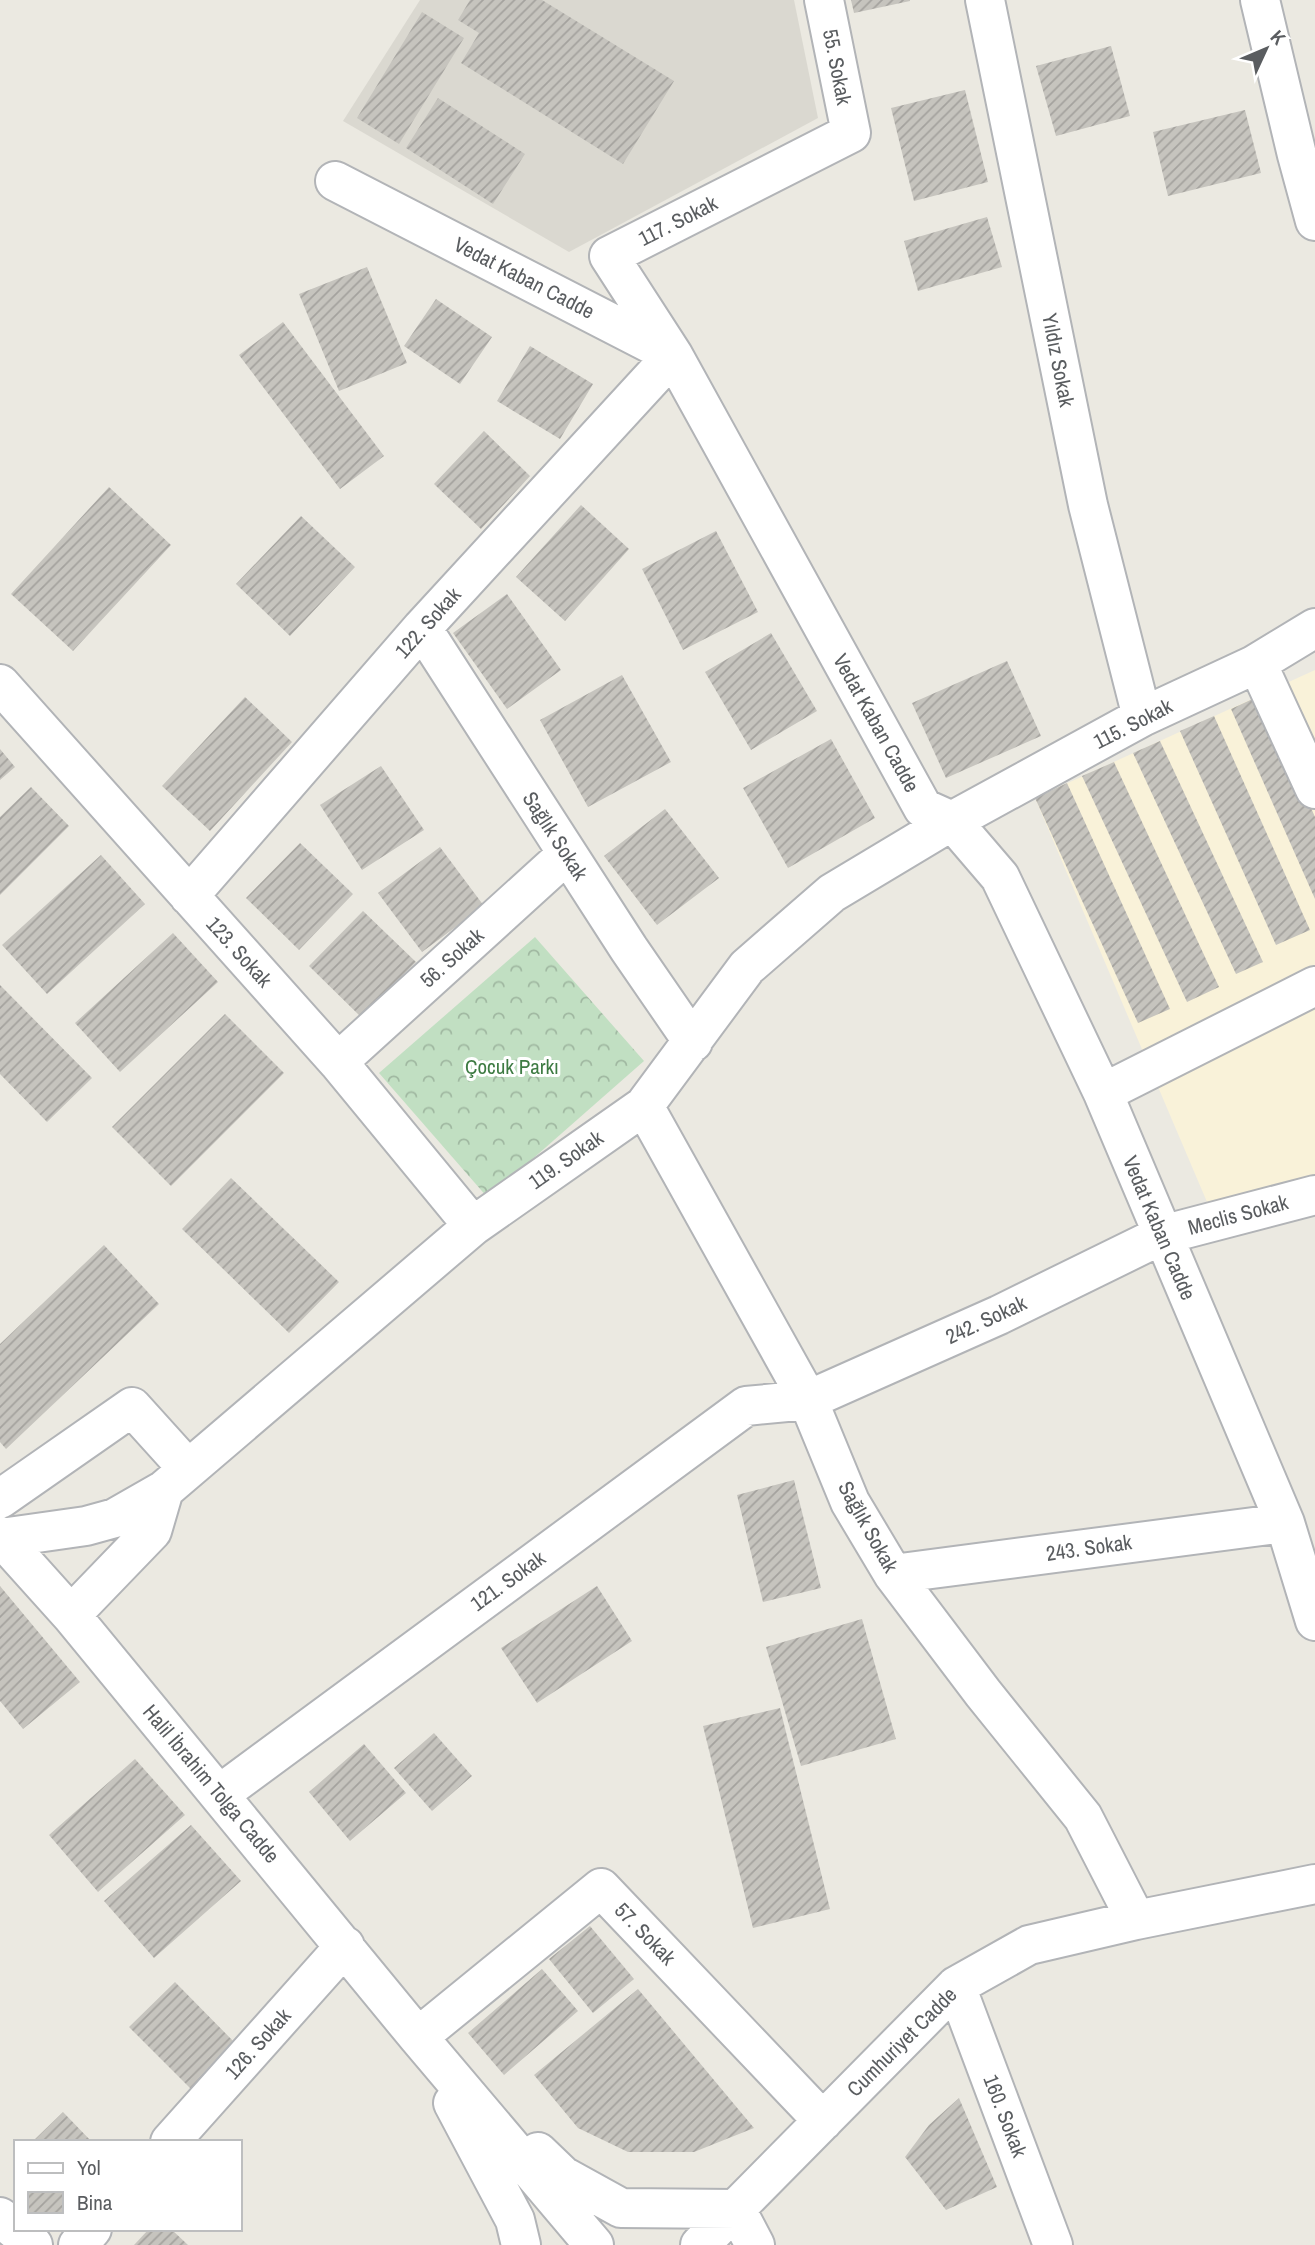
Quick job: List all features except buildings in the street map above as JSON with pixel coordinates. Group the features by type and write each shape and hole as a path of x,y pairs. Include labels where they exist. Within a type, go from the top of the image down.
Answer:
{"street":[{"name":"55. Sokak","path":"824,0 851,133"},
{"name":"Yıldız Sokak","path":"985,0 1088,505 1142,717"},
{"path":"1260,0 1306,151 1315,221"},
{"name":"117. Sokak","path":"673,355 610,256 851,133"},
{"name":"Vedat Kaban Cadde","path":"335,181 673,355 923,808 952,821 1000,877 1103,1093 1285,1522 1315,1620"},
{"name":"122. Sokak","path":"189,896 422,628 673,355"},
{"name":"Sağlık Sokak","path":"422,628 567,854 693,1042"},
{"name":"115. Sokak","path":"952,821 1142,717 1257,663 1315,628"},
{"path":"1257,663 1315,789"},
{"name":"123. Sokak","path":"0,684 338,1062 473,1226"},
{"name":"119. Sokak","path":"1,1537 86,1526 116,1518 176,1480 473,1226 644,1106 747,967 832,893 952,821"},
{"name":"56. Sokak","path":"338,1062 567,854"},
{"path":"1103,1093 1315,986"},
{"name":"Sağlık Sokak","path":"644,1106 808,1400 850,1502 893,1574 983,1693 1083,1817 1136,1920"},
{"name":"Meclis Sokak","path":"1162,1235 1315,1195"},
{"name":"242. Sokak","path":"808,1400 999,1315 1162,1235"},
{"name":"121. Sokak","path":"220,1794 746,1406 808,1400"},
{"path":"0,1499 132,1407 176,1480 152,1531 71,1615"},
{"name":"243. Sokak","path":"893,1574 1285,1522"},
{"name":"Halil İbrahim Tolga Cadde","path":"1,1537 71,1615 418,2036"},
{"name":"Cumhuriyet Cadde","path":"700,2245 956,1986 1029,1945 1136,1920 1315,1884"},
{"name":"57. Sokak","path":"418,2036 601,1888 823,2121"},
{"name":"126. Sokak","path":"172,2140 345,1946"},
{"name":"160. Sokak","path":"956,1986 1053,2245"},
{"path":"418,2036 563,2176 621,2208 736,2208 755,2245"},
{"path":"418,2036 515,2220 521,2245"},
{"path":"418,2036 594,2245"},
{"path":"0,2217 14,2229"},
{"path":"16,2231 33,2245"},
{"path":"78,2245 90,2231"}],"shaded area":[{"path":"420,0 794,0 818,118 569,252 343,121"},
{"path":"1315,670 1315,1183 1213,1216 1035,798"}],"green space":[{"name":"Çocuk Parkı","path":"535,937 644,1061 488,1198 379,1073"}]}
